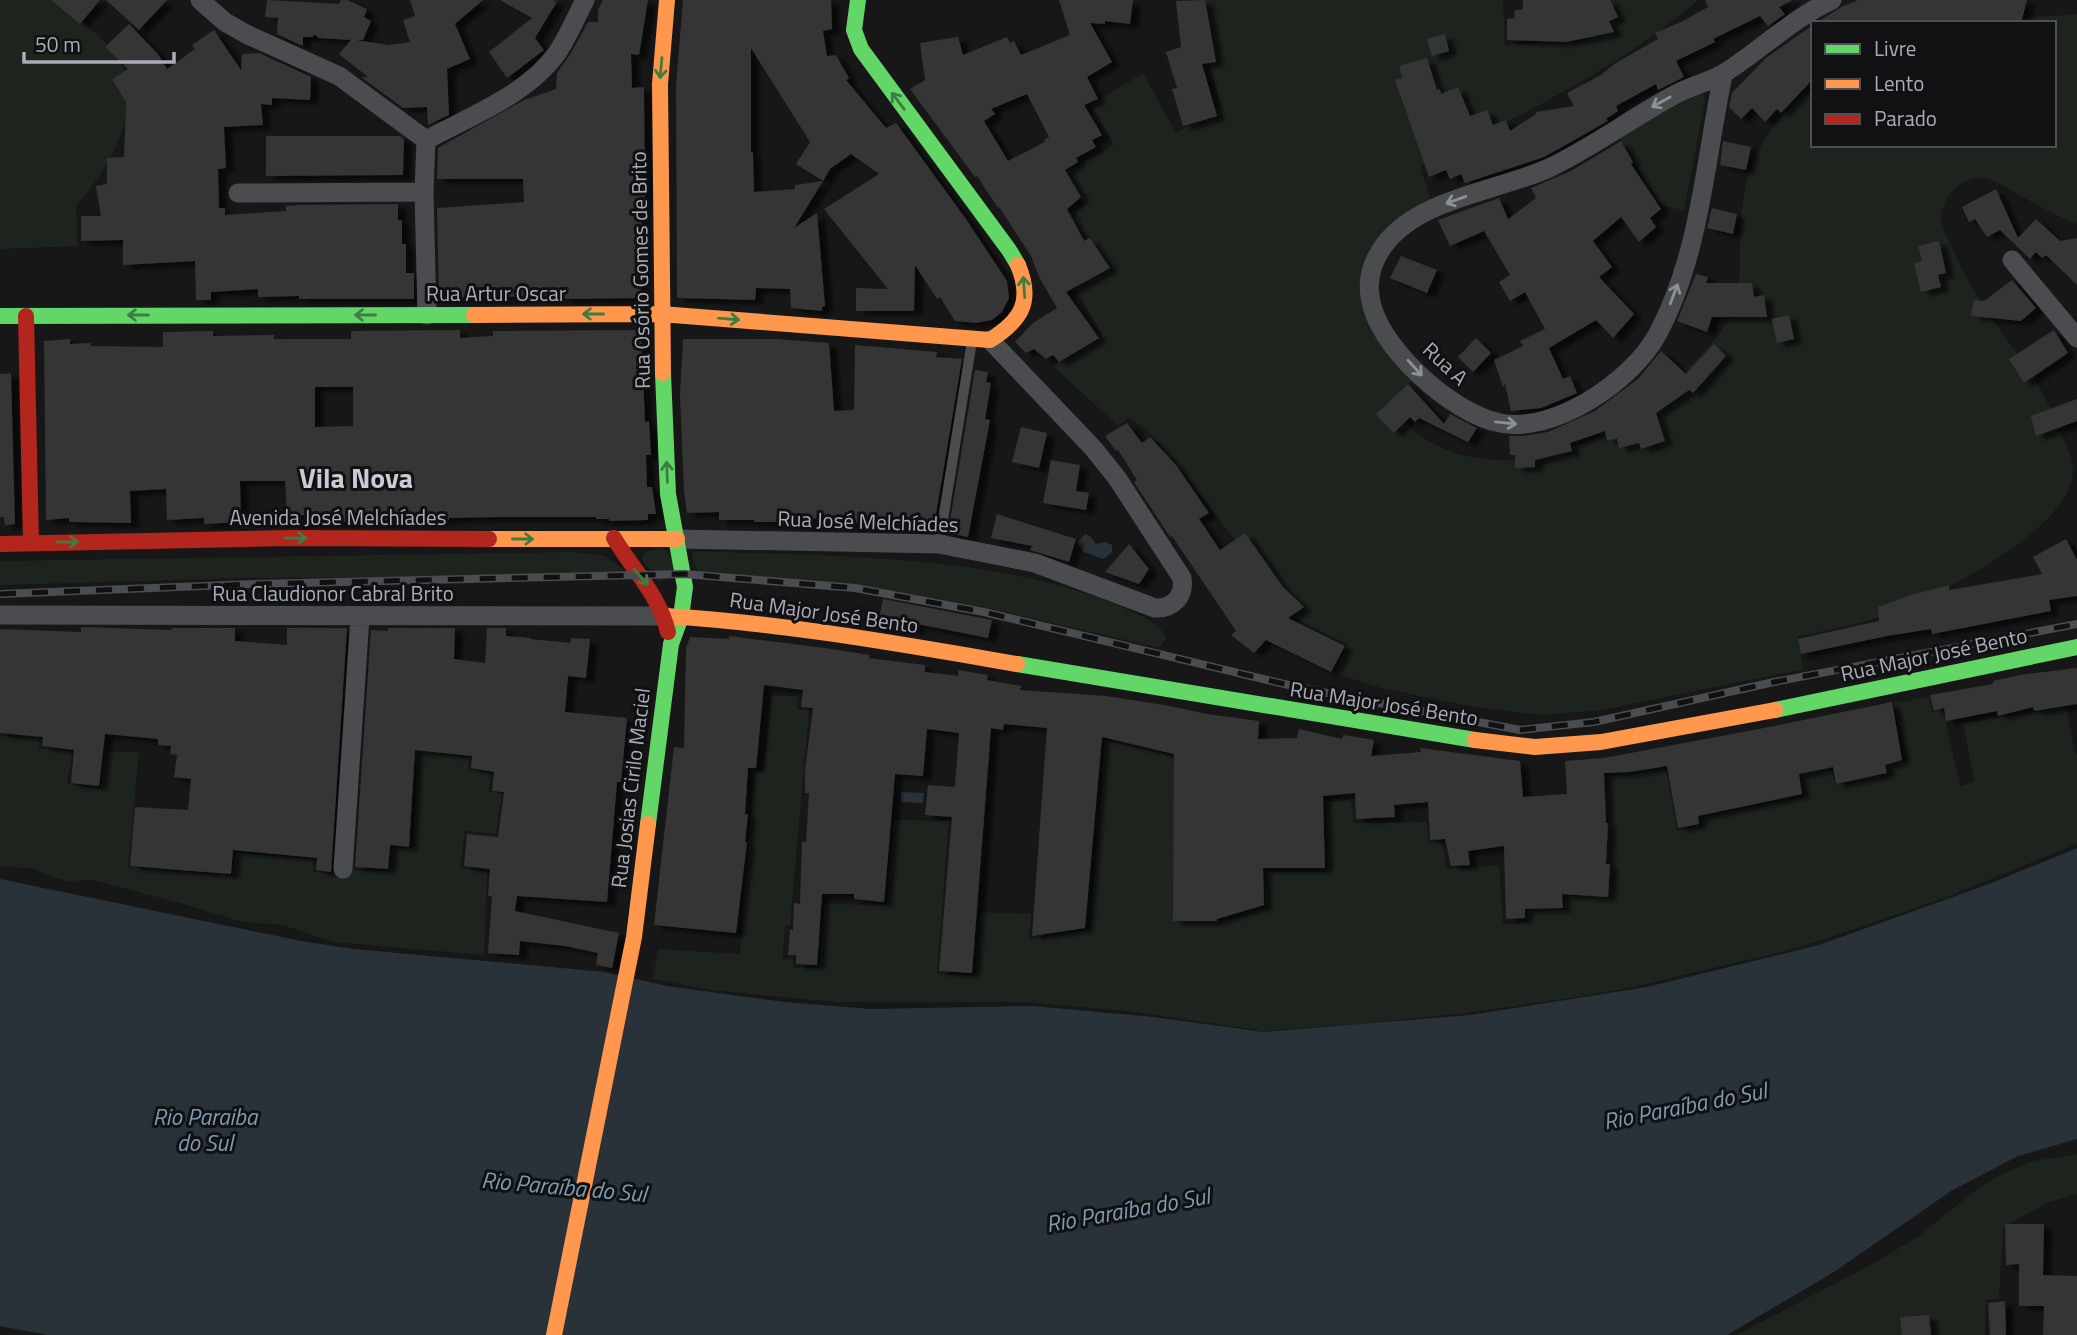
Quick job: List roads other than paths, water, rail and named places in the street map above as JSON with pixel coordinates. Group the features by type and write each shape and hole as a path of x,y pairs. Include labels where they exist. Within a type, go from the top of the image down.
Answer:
{"street":[{"path":"200,0 225,22 246,34 339,76 426,140"},
{"path":"426,140 514,92 536,75 557,52 585,0"},
{"name":"Rua Osório Gomes de Brito","path":"667,0 660,83 661,314 668,494 677,539"},
{"path":"858,0 854,30 862,50 1009,250 1024,276 1025,302 1019,316 1007,330 981,340"},
{"name":"Rua A","path":"1723,75 1695,225 1683,270 1656,337 1629,371 1594,398 1568,412 1511,425 1488,420 1464,410 1429,384 1394,345 1372,308 1369,284 1372,266 1394,233 1442,205 1548,168 1688,87 1723,75 1810,12 1832,0"},
{"path":"426,140 424,192 427,315"},
{"path":"238,192 424,192"},
{"path":"2012,260 2077,338"},
{"name":"Rua Artur Oscar","path":"0,316 661,314 981,340"},
{"path":"26,316 31,543"},
{"name":"Rua José Melchíades","path":"677,539 939,544 1035,563 1159,608 1173,604 1181,593 1182,578 1117,478 1093,448 981,340"},
{"name":"Avenida José Melchíades","path":"0,544 305,538 677,539"},
{"name":"Rua Josias Cirilo Maciel","path":"614,538 629,564 673,617"},
{"name":"Rua Josias Cirilo Maciel","path":"554,1335 634,937 673,617 685,587 677,539"},
{"name":"Rua Claudionor Cabral Brito","path":"0,615 673,617"},
{"path":"343,869 360,617"},
{"name":"Rua Major José Bento","path":"673,617 827,632 1457,738 1535,747 1566,747 1649,735 2077,647"}],"lane":[{"path":"939,544 981,340"}],"water":[{"path":"1085,534 1096,544 1105,542 1112,545 1112,552 1103,559 1084,552 1077,543"},
{"path":"901,792 924,793 923,803 901,802"},
{"name":"Rio Paraiba do Sul","path":"2077,848 2077,1139 2018,1156 1951,1191 1834,1272 1727,1335 48,1335 0,1326 0,879 301,941 354,949 605,972 667,986 784,1002 871,1009 1033,1006 1153,1017 1264,1032 1470,1015 1647,987 1819,945 1989,884"}],"railway":[{"path":"0,594 253,584 684,574 855,588 984,612 1301,688 1520,730 1594,722 1774,682 2077,624"}],"district":[{"name":"Vila Nova","path":"356,478"}],"water label":[{"name":"Rio Paraíba do Sul","path":"1685,1106"},
{"name":"Rio Paraíba do Sul","path":"564,1187"},
{"name":"Rio Paraíba do Sul","path":"1128,1210"}]}
